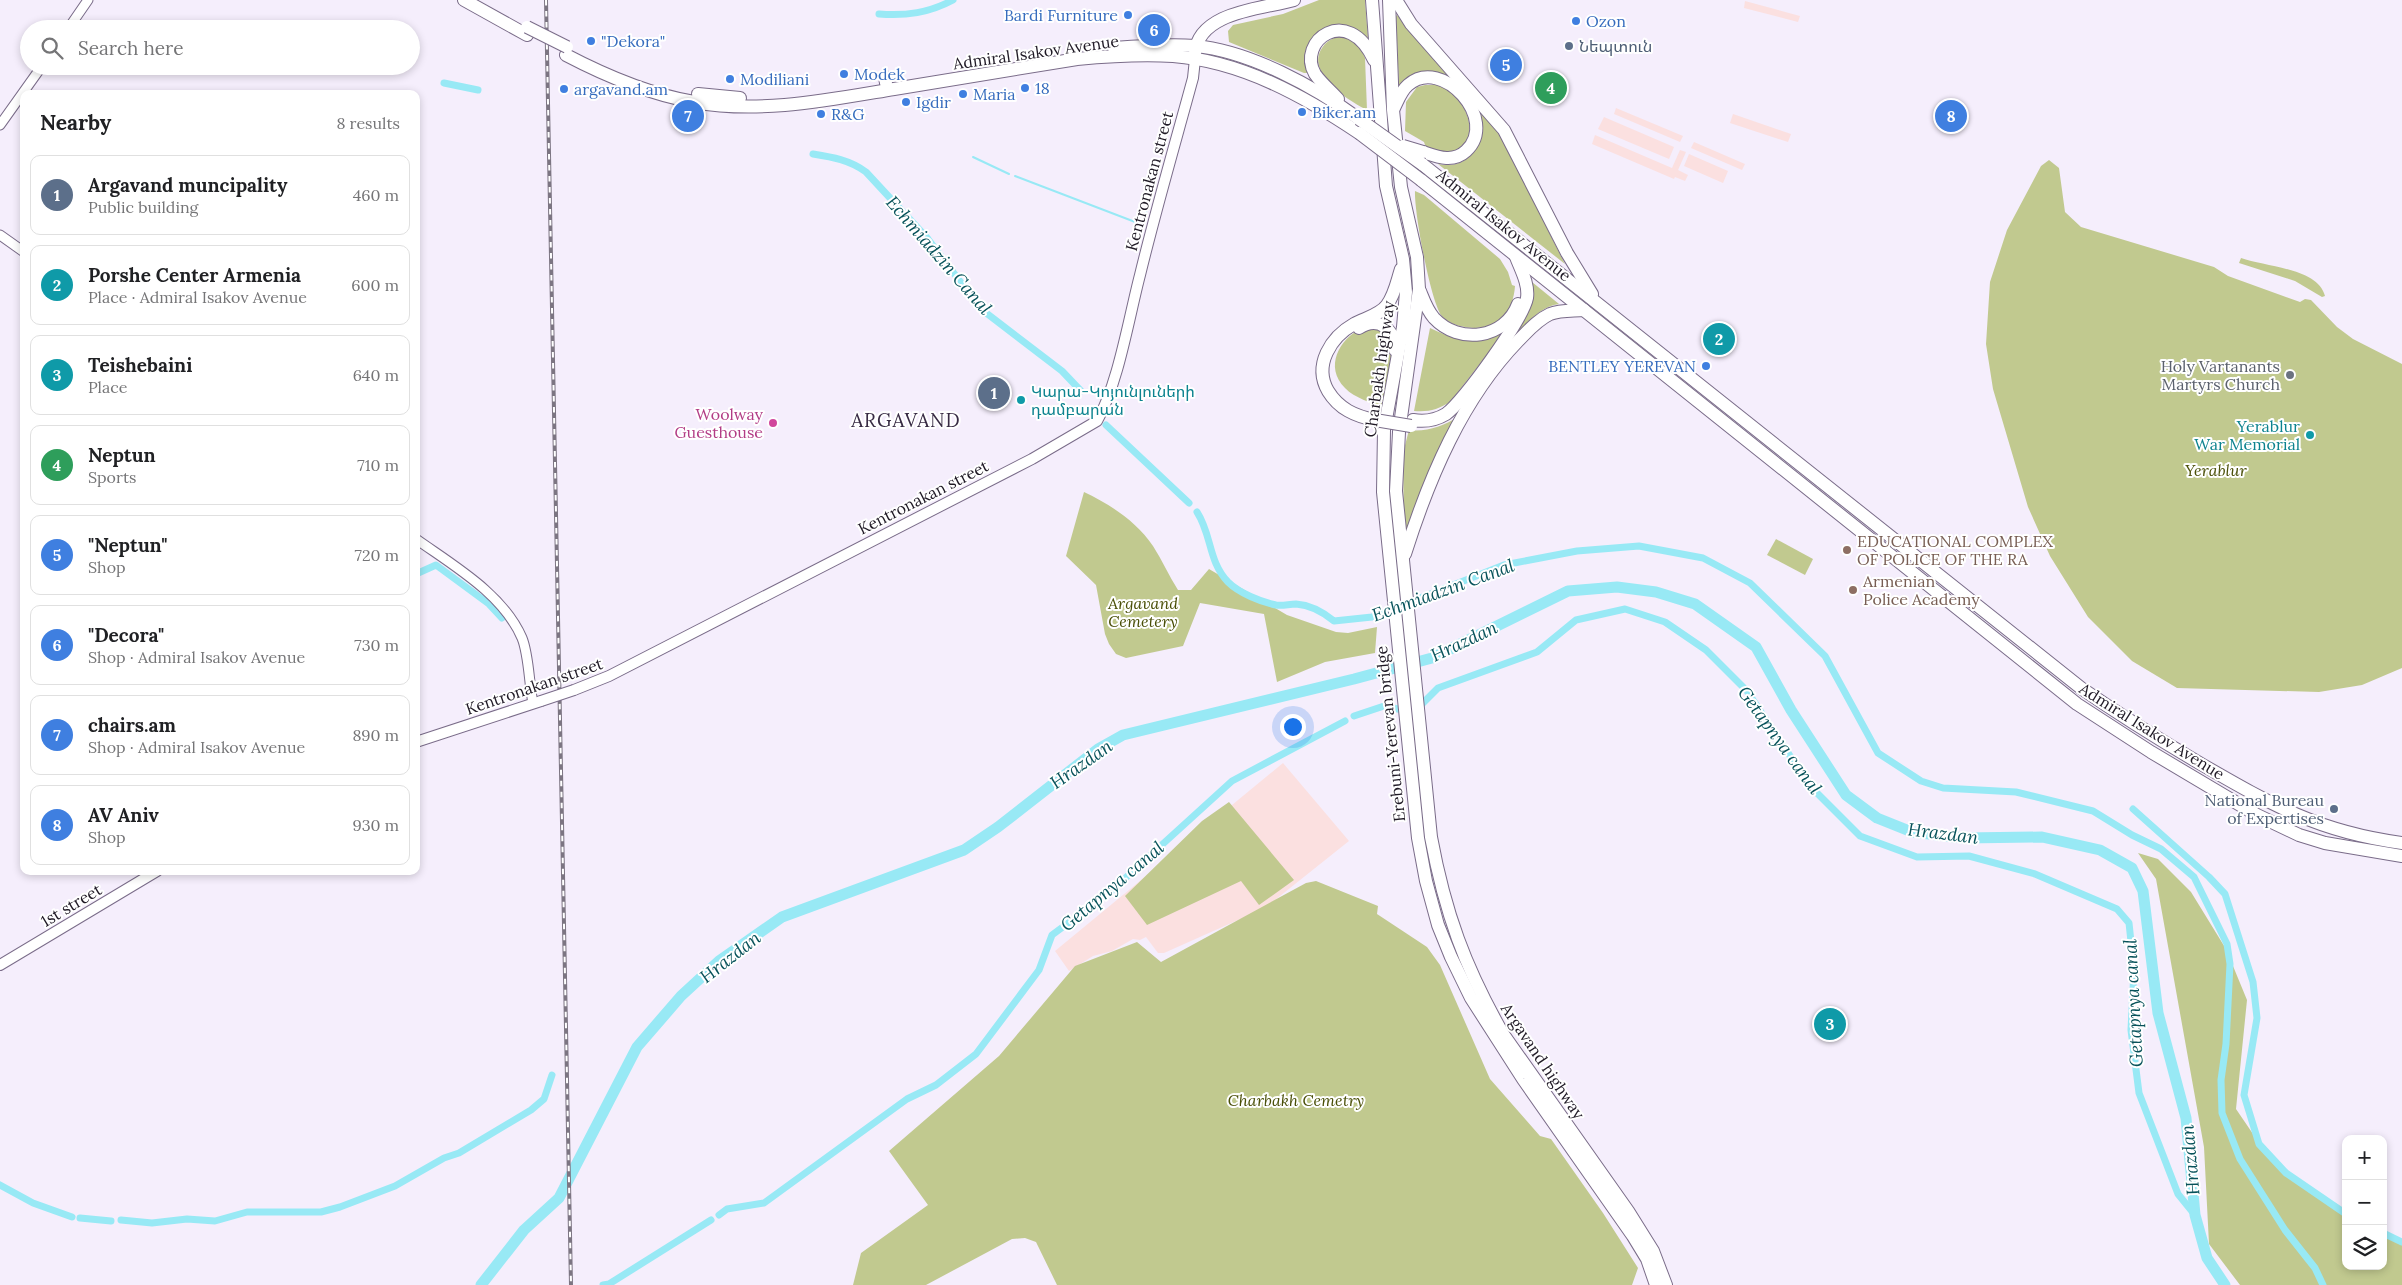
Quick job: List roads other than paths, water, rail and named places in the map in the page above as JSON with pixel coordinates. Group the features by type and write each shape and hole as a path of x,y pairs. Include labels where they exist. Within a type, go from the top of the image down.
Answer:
{"highway":[{"name":"Admiral Isakov Avenue","path":"464,0 484,13 527,31 636,87 694,102 793,109 1078,59 1117,56 1174,56 1221,64 1259,77 1314,105 1359,134 1421,180 1512,255 1584,310 2077,704 2123,735 2257,815 2299,835 2335,845 2402,856"},
{"name":"Admiral Isakov Avenue","path":"478,0 527,31"},
{"path":"1194,60 1196,46 1206,31 1226,16 1294,0"},
{"name":"Charbakh highway","path":"1372,0 1386,186 1403,260 1405,310 1384,430 1383,492 1392,596"},
{"name":"Charbakh highway","path":"1389,0 1393,110 1401,187 1417,258 1419,289 1396,461 1396,491 1405,594"},
{"path":"1396,0 1411,24 1504,130 1567,252 1598,302"},
{"path":"1357,117 1315,74 1311,62 1313,49 1324,36 1335,31 1347,31 1360,38 1376,62 1390,60"},
{"name":"Admiral Isakov Avenue","path":"566,51 638,78 697,94 745,98 790,97 886,80 1071,52 1122,47 1196,46 1226,52 1271,69 1330,99 1393,143 1422,158 1598,302 2081,688 2132,723 2266,802 2339,832 2402,843"},
{"name":"Admiral Isakov Avenue","path":"1393,110 1402,92 1409,84 1420,79 1435,78 1449,83 1469,104 1476,119 1478,130 1472,145 1463,153 1450,158 1422,158"},
{"path":"1419,289 1426,308 1436,320 1453,330 1469,336 1492,331 1512,315 1520,302 1519,279 1512,255"},
{"path":"1412,423 1433,420 1454,407 1518,320 1527,298 1527,289 1512,255"},
{"path":"1403,260 1395,291 1387,306 1339,335 1330,345 1323,362 1326,387 1336,403 1354,415 1412,423 1437,424 1458,412 1471,400 1510,350 1540,319 1552,313 1584,310"},
{"path":"1376,418 1347,406 1338,397 1329,380 1331,356 1339,343 1363,325 1380,324 1390,330 1395,341 1396,369"},
{"path":"1402,561 1415,522 1432,482 1471,400"},
{"name":"Erebuni-Yerevan bridge","path":"1405,594 1424,838"},
{"name":"Erebuni-Yerevan bridge","path":"1392,596 1424,838"},
{"path":"2335,845 2339,832"},
{"name":"Argavand highway","path":"1424,838 1426,881 1438,925 1451,958 1471,998 1523,1079 1633,1236 1647,1259 1656,1285"},
{"name":"Argavand highway","path":"1424,838 1447,910 1476,986 1503,1034 1645,1238 1656,1258 1666,1285"}],"main road":[{"name":"Kentronakan street","path":"420,741 574,690 609,676 1032,459 1082,432 1097,421 1113,379 1152,226 1193,78 1194,60"},
{"name":"1st street","path":"0,965 149,875"}],"street":[{"path":"74,20 88,0"},
{"path":"25,90 36,75"},
{"path":"0,125 20,97"},
{"path":"0,235 20,249"},
{"path":"420,542 490,595 507,613 523,639 537,702"}],"waterway":[{"path":"879,14 917,13 953,0"},
{"name":"Echmiadzin Canal","path":"444,83 478,90"},
{"name":"Echmiadzin Canal","path":"813,154 847,162 866,172 928,239 981,309 1062,371 1081,391"},
{"path":"973,157 1009,174"},
{"path":"1015,176 1143,225 1139,243"},
{"path":"1144,218 1151,196"},
{"name":"Echmiadzin Canal","path":"1106,425 1189,503"},
{"name":"Echmiadzin Canal","path":"1197,512 1202,521 1217,565 1228,582 1238,590 1270,604 1296,604 1312,607 1334,621 1372,617 1504,565 1577,551 1639,546 1703,558 1750,583 1825,656 1878,753 1921,781 1943,788 2016,792 2093,811 2132,835 2161,849 2194,877 2227,944 2230,964 2226,1044 2221,1080 2222,1113 2240,1159 2285,1230 2315,1268 2323,1285"},
{"path":"420,572 436,565 489,604 502,618"},
{"name":"Hrazdan","path":"481,1285 524,1230 559,1198 637,1047 681,996 719,961 782,917 964,850 998,827 1098,749 1123,735 1354,679 1432,658 1568,591 1617,587 1656,592 1695,604 1756,647 1791,710 1846,795 1877,818 1912,832 1964,838 2042,837 2100,850 2132,868 2143,891 2158,1013 2186,1118 2195,1215 2207,1258 2225,1285"},
{"name":"Getapnya canal","path":"1417,709 1438,688 1537,652 1576,620 1625,609 1665,622 1706,650 1747,691 1810,786 1860,836 1917,857 1969,856 2035,874 2117,909 2129,923 2134,970 2131,1030 2139,1093 2178,1194 2195,1215"},
{"name":"Getapnya canal","path":"1354,716 1384,706 1407,711"},
{"name":"Getapnya canal","path":"719,1215 727,1209 764,1203 907,1099 936,1085 976,1054 1039,970 1052,935 1110,892 1232,781 1345,721"},
{"path":"2133,809 2209,877 2225,894 2253,982 2257,1018 2244,1095 2259,1144 2286,1173 2342,1211"},
{"path":"121,1220 152,1223 187,1219 215,1221 247,1212 321,1212 340,1207 395,1186 444,1158 459,1153 531,1110 544,1099 552,1075"},
{"path":"0,1185 33,1203 72,1217"},
{"path":"80,1218 111,1221"},
{"name":"Getapnya canal","path":"603,1285 609,1284 711,1220"},
{"path":"2387,1235 2402,1242"}],"railway":[{"path":"546,0 571,1285"}],"place":[{"name":"Bardi Furniture","path":"1128,15"},
{"name":"Ozon","path":"1576,21"},
{"name":"\"Decora\"","path":"1154,30"},
{"name":"\"Dekora\"","path":"591,41"},
{"name":"Նեպտուն","path":"1569,46"},
{"name":"\"Neptun\"","path":"1506,65"},
{"name":"Modek","path":"844,74"},
{"name":"Modiliani","path":"730,79"},
{"name":"18","path":"1025,88"},
{"name":"Neptun","path":"1551,88"},
{"name":"argavand.am","path":"564,89"},
{"name":"Maria","path":"963,94"},
{"name":"Igdir","path":"906,102"},
{"name":"Biker.am","path":"1302,112"},
{"name":"R&G","path":"821,114"},
{"name":"chairs.am","path":"688,116"},
{"name":"AV Aniv","path":"1951,116"},
{"name":"Porshe Center Armenia","path":"1719,339"},
{"name":"BENTLEY YEREVAN","path":"1706,366"},
{"name":"Holy Vartanants Martyrs Church","path":"2290,375"},
{"name":"Argavand muncipality","path":"994,393"},
{"name":"Կարա-Կոյունլուների դամբարան","path":"1021,400"},
{"name":"Woolway Guesthouse","path":"773,423"},
{"name":"Yerablur War Memorial","path":"2310,435"},
{"name":"EDUCATIONAL COMPLEX OF POLICE OF THE RA","path":"1847,550"},
{"name":"Armenian Police Academy","path":"1853,590"},
{"name":"National Bureau of Expertises","path":"2334,809"},
{"name":"Teishebaini","path":"1830,1024"}],"district":[{"name":"ARGAVAND","path":"906,420"}],"park label":[{"name":"Yerablur","path":"2216,470"},
{"name":"Argavand Cemetery","path":"1143,612"},
{"name":"Charbakh Cemetry","path":"1296,1100"}]}
